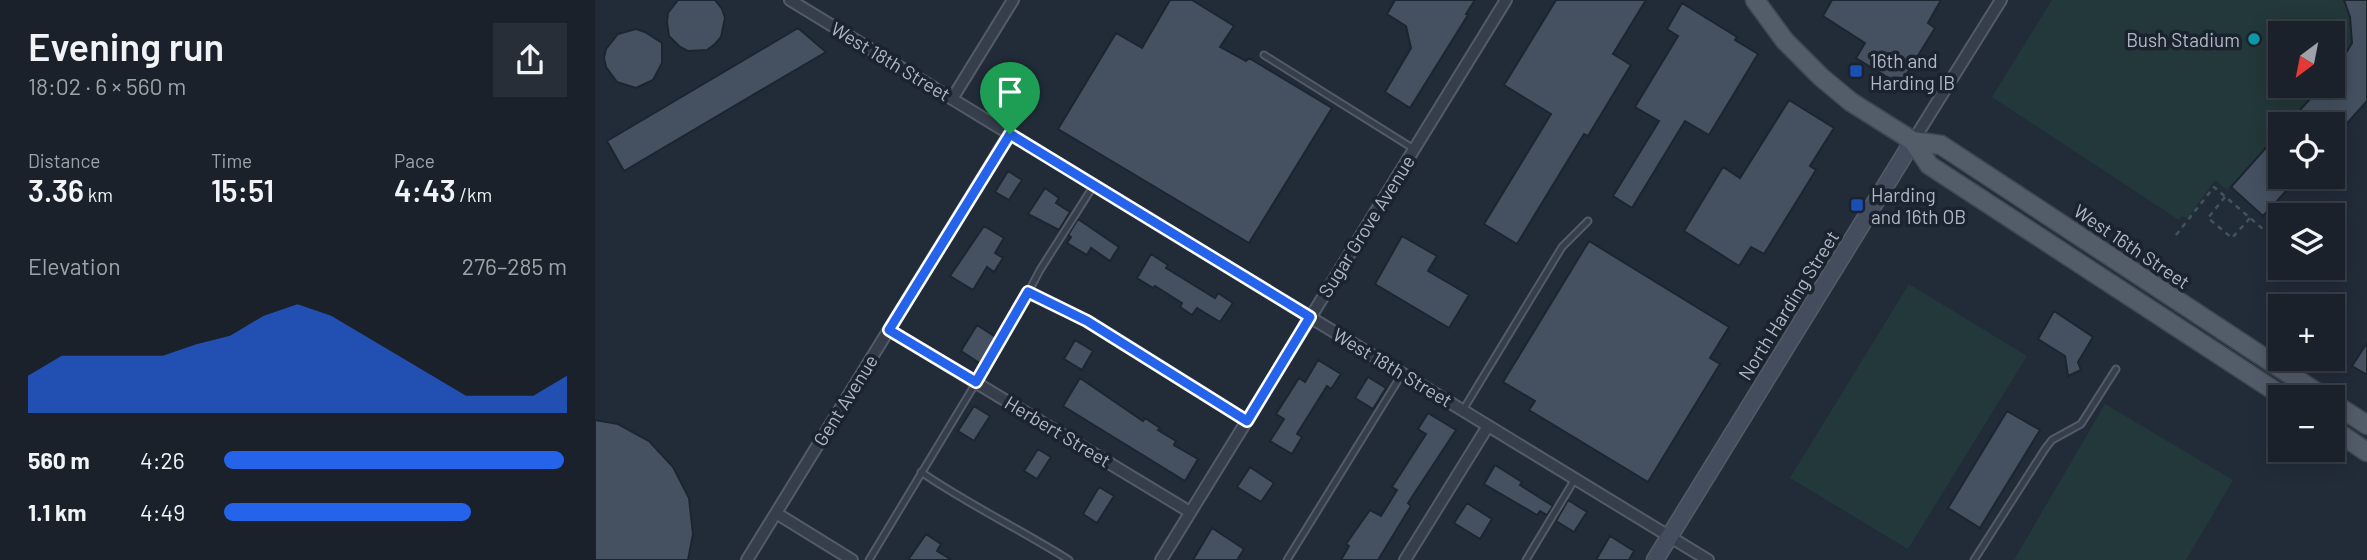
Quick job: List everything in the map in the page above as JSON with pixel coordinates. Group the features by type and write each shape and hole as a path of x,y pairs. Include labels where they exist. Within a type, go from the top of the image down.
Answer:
{"main road":[{"name":"West 16th Street","path":"1755,0 1785,41 1831,86 1913,141 1929,165 2268,387"},
{"name":"West 16th Street","path":"1913,141 1941,145 2306,385"},
{"path":"2345,410 2367,425"},
{"path":"2345,437 2367,452"}],"street":[{"name":"West 18th Street","path":"790,0 1708,560"},
{"path":"952,99 1013,0"},
{"name":"Sugar Grove Avenue","path":"1161,560 1506,0"},
{"name":"North Harding Street","path":"1655,560 2001,0"},
{"name":"Gent Avenue","path":"747,560 1010,134"},
{"name":"Herbert Street","path":"889,330 1191,512"},
{"path":"1405,560 1488,426"},
{"path":"776,513 852,560"}],"lane":[{"path":"1264,55 1414,149"},
{"path":"869,560 1094,185"},
{"path":"1463,411 1562,247 1588,221"},
{"path":"1028,292 1087,321 1247,421"},
{"path":"1974,560 2045,449 2052,440 2081,424 2116,369"},
{"path":"1287,560 1402,373"},
{"path":"921,472 962,500 1069,560"},
{"path":"1526,560 1575,479"}],"path":[{"path":"2176,234 2214,187 2268,233"},
{"path":"2225,196 2208,218 2232,238 2250,218"}],"green space":[{"path":"2052,0 2344,0 2350,17 2352,43 2345,54 2345,21 2268,21 2268,98 2311,98 2298,112 2268,112 2268,145 2227,190 2215,180 2188,218 2181,216 2179,220 1992,97"},
{"path":"1909,284 2027,356 1908,549 1790,478"},
{"path":"2105,404 2233,480 2186,560 2014,560"}],"building":[{"path":"678,0 715,0 722,9 725,18 721,37 707,50 688,51 669,36 668,13"},
{"path":"1170,0 1192,0 1234,26 1220,47 1246,61 1249,58 1332,108 1249,243 1058,129 1116,33 1142,48"},
{"path":"1395,0 1475,0 1410,108 1385,92 1411,48 1406,26 1387,14"},
{"path":"1556,0 1646,0 1613,54 1631,65 1588,136 1584,134 1517,244 1484,224 1551,114 1504,85"},
{"path":"1832,0 1941,0 1928,23 1935,28 1900,85 1856,58 1865,43 1823,16"},
{"path":"2344,0 2367,0 2367,101 2345,126 2345,112 2298,112 2311,98 2345,98 2345,54 2352,43 2350,17"},
{"path":"1682,3 1737,37 1735,40 1758,54 1709,135 1685,121 1632,208 1613,196 1659,121 1635,107 1678,36 1667,29"},
{"path":"798,28 826,52 624,171 607,141"},
{"path":"636,29 662,43 662,63 653,80 636,88 617,82 606,67 604,58 606,49 618,34"},
{"path":"1789,100 1834,128 1810,166 1816,170 1764,254 1751,247 1739,266 1684,231 1723,167 1740,178"},
{"path":"2268,145 2268,189 2288,189 2275,203 2268,203 2268,211 2263,216 2231,187"},
{"path":"1008,171 1022,180 1009,200 995,192"},
{"path":"1045,188 1059,198 1056,203 1070,212 1059,230 1028,214"},
{"path":"1078,219 1119,247 1110,261 1091,248 1087,255 1067,243 1071,237 1068,235"},
{"path":"984,226 1004,238 995,253 1003,258 994,272 987,267 973,290 950,276"},
{"path":"1402,236 1437,256 1428,271 1469,295 1449,328 1375,284"},
{"path":"1589,241 1729,327 1710,358 1720,364 1648,482 1529,410 1535,401 1503,382"},
{"path":"1151,254 1168,265 1166,268 1215,298 1218,293 1233,303 1220,322 1197,308 1192,315 1180,307 1182,303 1137,278"},
{"path":"2054,311 2093,337 2078,362 2081,370 2068,376 2065,356 2038,339"},
{"path":"977,325 997,338 981,364 961,351"},
{"path":"1075,340 1093,351 1082,370 1064,359"},
{"path":"2367,343 2367,375 2352,366"},
{"path":"1318,360 1341,374 1331,389 1327,386 1297,434 1302,437 1292,454 1270,441 1284,419 1276,414 1299,378 1305,382"},
{"path":"1368,377 1386,388 1373,409 1355,398"},
{"path":"1080,378 1143,421 1145,418 1160,428 1158,430 1176,441 1174,445 1198,459 1185,481 1063,406"},
{"path":"974,406 990,416 974,441 958,431"},
{"path":"2007,411 2040,430 1980,528 1948,508"},
{"path":"1428,413 1456,430 1408,503 1411,506 1378,560 1341,560 1349,546 1346,544 1370,510 1381,516 1397,490 1392,487 1426,434 1418,429"},
{"path":"595,420 618,424 649,441 673,467 689,498 693,534 688,560 595,560"},
{"path":"1038,449 1051,457 1037,479 1024,471"},
{"path":"1495,465 1553,506 1547,515 1540,511 1537,515 1484,484"},
{"path":"1250,467 1274,483 1261,502 1237,487"},
{"path":"1099,487 1114,496 1097,523 1083,514"},
{"path":"1568,500 1587,512 1574,532 1556,521"},
{"path":"1467,503 1492,519 1480,539 1454,523"},
{"path":"1212,528 1244,549 1237,560 1193,560"},
{"path":"926,534 941,544 937,551 952,560 908,560"},
{"path":"1610,536 1634,551 1629,560 1596,560"}],"place":[{"name":"Bush Stadium","path":"2254,39"},
{"name":"16th and Harding IB","path":"1856,71"},
{"name":"Harding and 16th OB","path":"1857,205"}],"route":[{"path":"1010,134 1310,317 1247,421 1087,321 1028,292 976,382 889,330 1010,134"}]}
